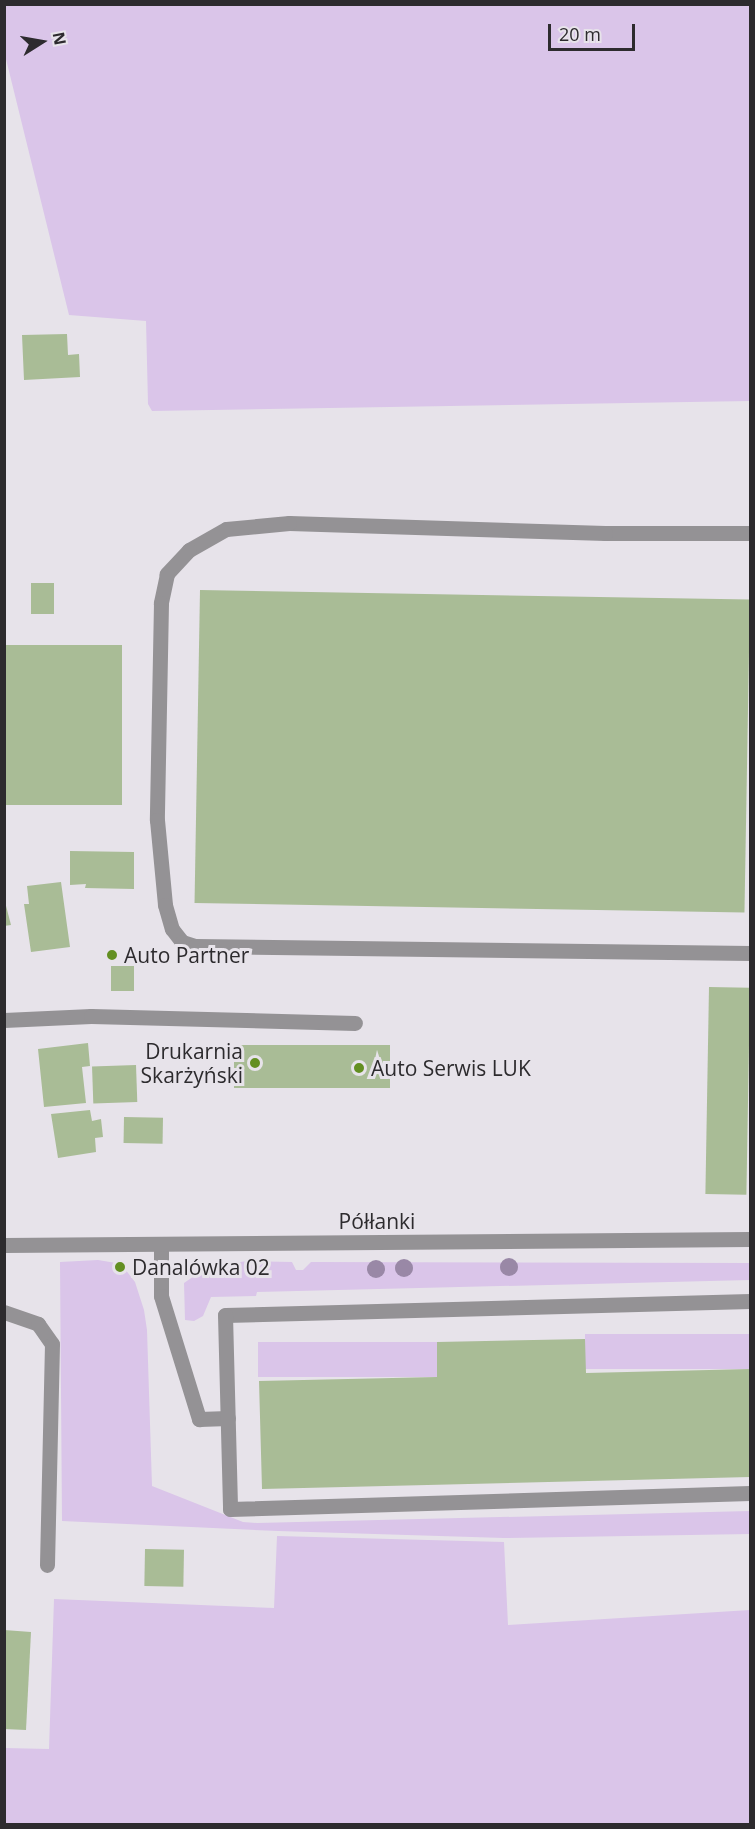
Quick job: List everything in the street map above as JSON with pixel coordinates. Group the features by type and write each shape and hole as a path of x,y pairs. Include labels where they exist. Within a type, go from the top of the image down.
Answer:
{"street":[{"path":"750,533 605,533 289,523 226,529 189,550 167,574 161,603 157,820 165,905 169,921 182,942 195,946 750,953"},
{"path":"4,1020 91,1016 355,1023"},
{"name":"Półłanki","path":"4,1245 750,1239"},
{"path":"161,1244 161,1296 199,1419 228,1418"},
{"path":"750,1301 225,1315 231,1509 750,1493"},
{"path":"4,1312 38,1324 52,1344 47,1565"}],"shaded area":[{"path":"4,5 750,5 750,401 152,411 148,404 146,321 69,315 5,55"},
{"path":"98,1260 116,1263 125,1269 135,1282 144,1310 147,1330 152,1486 243,1522 750,1511 750,1534 504,1538 62,1521 60,1262"},
{"path":"247,1261 292,1262 296,1270 303,1270 311,1262 750,1263 750,1280 257,1292 256,1296 211,1297 203,1316 194,1321 185,1320 184,1283 207,1267"},
{"path":"585,1334 750,1334 750,1369 585,1369"},
{"path":"258,1342 437,1342 437,1377 258,1377"},
{"path":"277,1536 504,1542 508,1625 750,1610 750,1824 5,1824 5,1748 49,1749 54,1599 274,1608"}],"building":[{"path":"67,334 68,355 79,354 80,377 24,380 22,335"},
{"path":"31,583 54,583 54,614 31,614"},
{"path":"200,590 750,600 744,913 195,903"},
{"path":"4,645 122,645 122,805 4,805"},
{"path":"70,851 134,852 134,889 85,888 86,884 70,885"},
{"path":"61,882 70,947 31,952 24,904 29,904 27,886"},
{"path":"4,898 11,925 4,926"},
{"path":"111,966 134,966 134,991 111,991"},
{"path":"709,987 750,988 746,1195 705,1194"},
{"path":"88,1043 90,1066 82,1067 86,1103 44,1107 38,1049"},
{"path":"234,1045 390,1045 390,1088 234,1088"},
{"path":"136,1065 137,1102 93,1104 92,1067"},
{"path":"90,1110 92,1121 101,1119 103,1137 95,1138 96,1152 58,1158 51,1114"},
{"path":"124,1117 163,1118 163,1144 124,1143"},
{"path":"585,1339 586,1373 750,1369 750,1477 262,1489 259,1381 437,1377 437,1342"},
{"path":"145,1549 184,1550 183,1587 144,1586"},
{"path":"4,1630 31,1632 26,1730 4,1729"}],"place":[{"name":"Auto Partner","path":"112,955"},
{"name":"Drukarnia Skarżyński","path":"255,1063"},
{"name":"Auto Serwis LUK","path":"359,1068"},
{"name":"Danalówka 02","path":"120,1267"}]}
